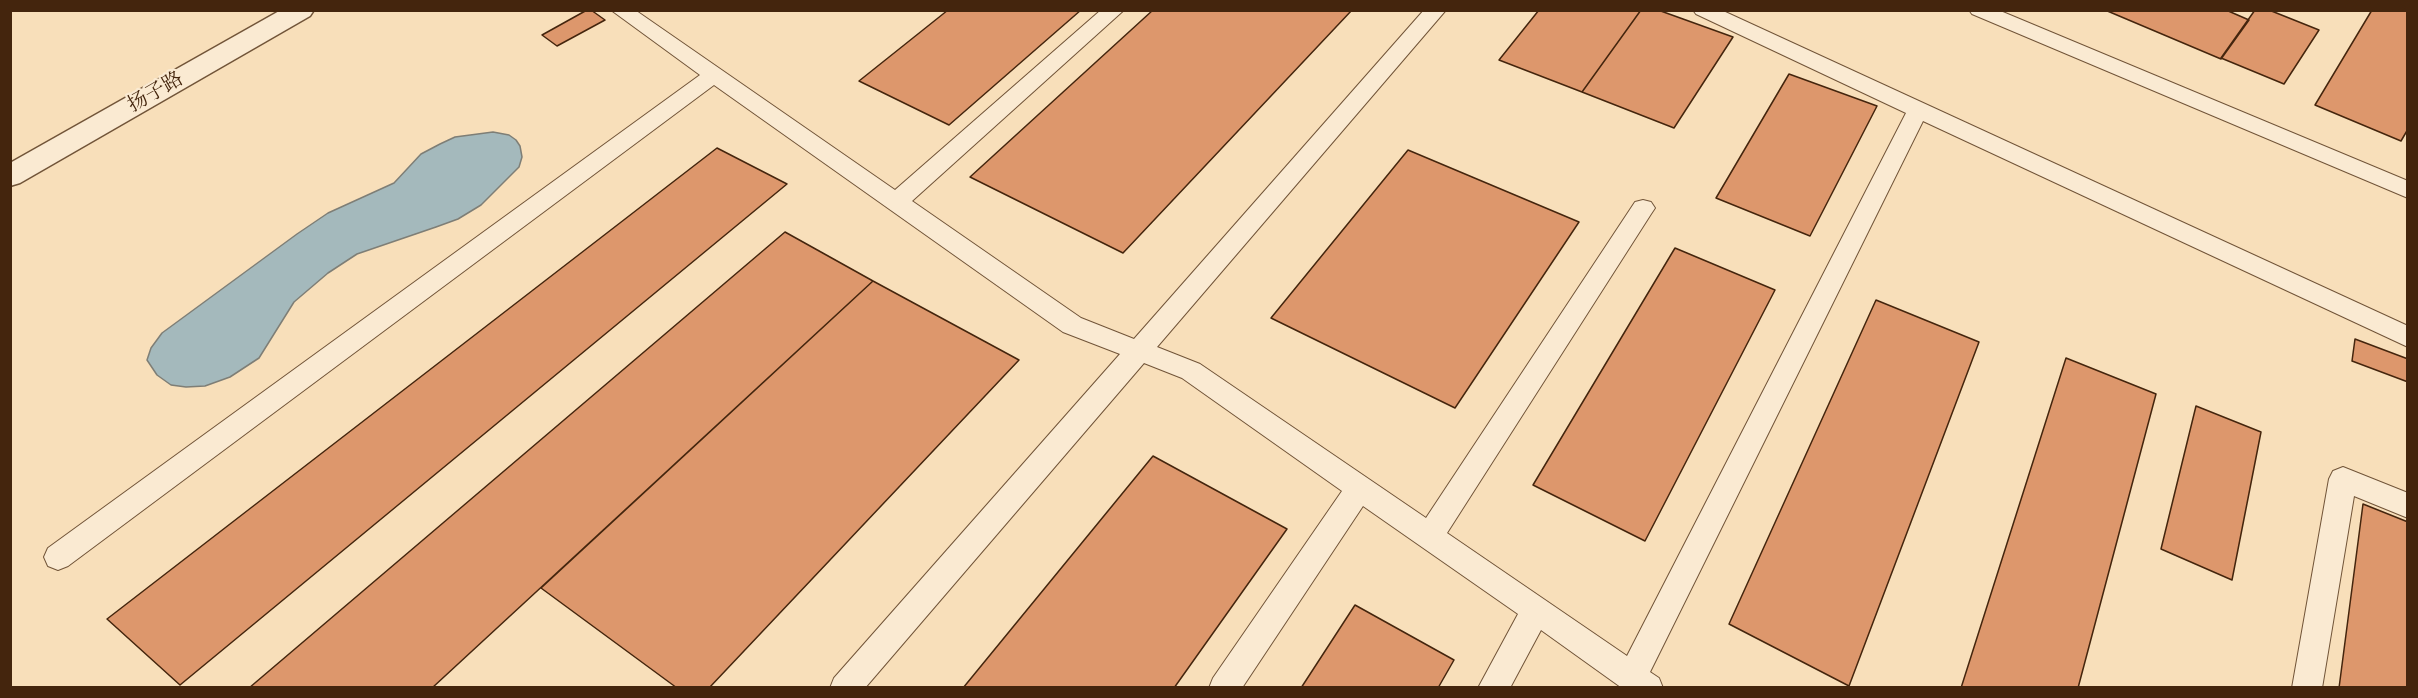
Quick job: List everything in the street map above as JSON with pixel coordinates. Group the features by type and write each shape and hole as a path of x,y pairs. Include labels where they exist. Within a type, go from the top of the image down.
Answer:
{"street":[{"name":"扬子路","path":"10,176 301,10"}],"lane":[{"path":"896,202 1114,10"},
{"path":"845,687 1436,10"},
{"path":"1703,10 2408,337"},
{"path":"1979,10 2408,190"},
{"path":"629,12 713,76 1072,325 1191,371 1640,682 1918,110"},
{"path":"58,557 713,76"},
{"path":"1430,536 1643,208"},
{"path":"2307,687 2343,479 2408,506"},
{"path":"1224,687 1360,488"},
{"path":"1493,687 1536,610"}],"shaded area":[{"path":"493,132 509,135 516,140 522,157 519,167 481,205 458,219 357,254 328,273 294,302 259,358 230,377 205,386 186,387 171,385 157,375 147,360 151,348 162,333 297,234 328,213 394,183 421,154 440,144 455,137"}],"building":[{"path":"587,10 591,10 605,20 557,46 542,35"},
{"path":"948,10 1081,10 949,125 859,81"},
{"path":"1153,10 1352,10 1123,253 970,177"},
{"path":"1539,10 1641,10 1582,92 1499,60"},
{"path":"1641,10 1658,10 1733,37 1674,128 1582,92"},
{"path":"2105,10 2226,10 2249,20 2221,59"},
{"path":"2255,10 2269,10 2319,30 2284,84 2221,58"},
{"path":"2372,10 2408,10 2408,129 2401,141 2315,105"},
{"path":"1789,74 1877,106 1810,236 1716,198"},
{"path":"717,148 787,184 180,685 107,619"},
{"path":"1408,150 1579,222 1455,408 1271,318"},
{"path":"785,232 873,281 432,688 249,688"},
{"path":"1675,248 1775,290 1645,541 1533,485"},
{"path":"873,281 1019,360 709,688 677,688 541,588"},
{"path":"1876,300 1979,342 1849,686 1729,624"},
{"path":"2355,339 2408,359 2408,382 2352,361"},
{"path":"2066,358 2156,394 2078,688 1961,688"},
{"path":"2196,406 2261,432 2232,580 2161,549"},
{"path":"1153,456 1287,529 1174,688 963,688"},
{"path":"2363,504 2408,522 2408,688 2339,688"},
{"path":"1355,605 1454,660 1438,688 1301,688"}]}
